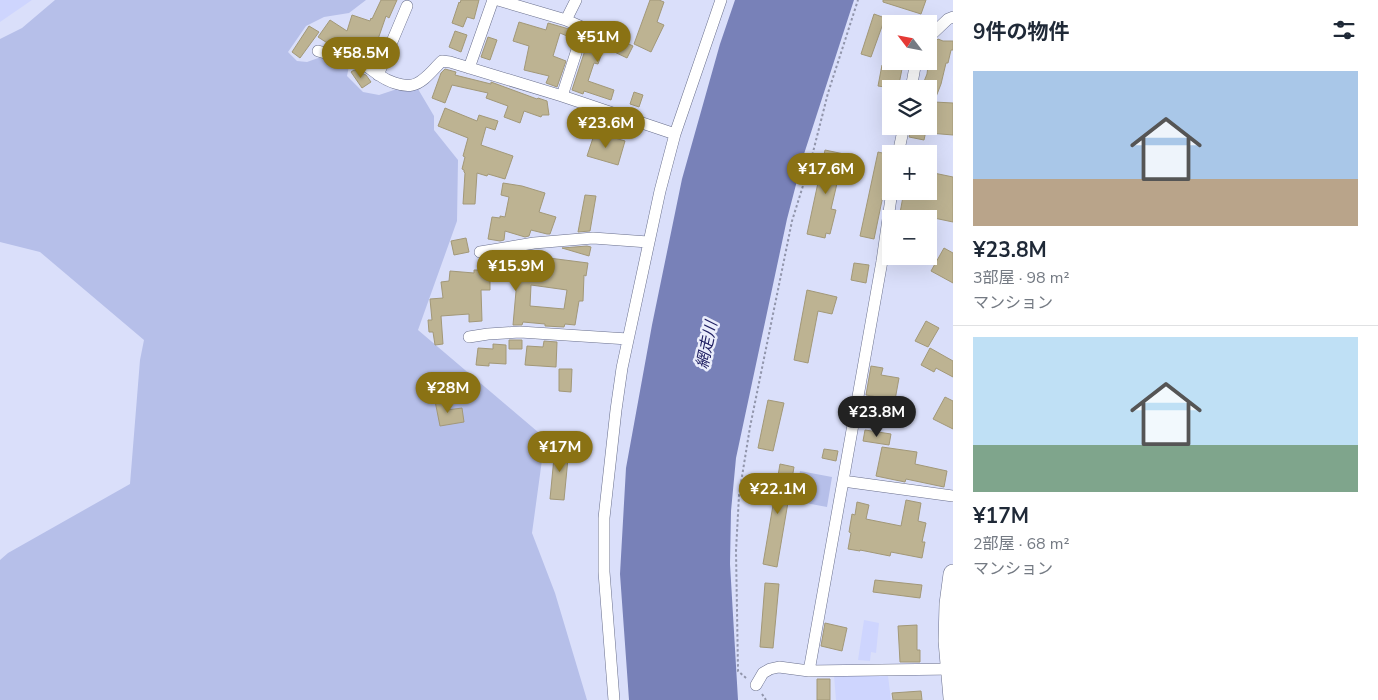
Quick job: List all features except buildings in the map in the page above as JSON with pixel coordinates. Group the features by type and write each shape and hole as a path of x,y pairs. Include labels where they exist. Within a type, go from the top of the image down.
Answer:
{"highway":[{"path":"953,574 948,632 953,698"}],"street":[{"path":"469,68 493,0"},
{"path":"498,0 566,20 584,28 562,96"},
{"path":"566,20 576,0"},
{"path":"614,700 604,572 604,518 616,410 628,339 660,191 675,134 721,0"},
{"path":"378,75 407,6"},
{"path":"938,28 953,17"},
{"path":"318,51 353,61 371,69 390,81 407,85 420,82 442,60 562,96 675,134"},
{"path":"808,671 882,261 891,200"},
{"path":"480,252 534,243 594,238 648,242"},
{"path":"469,337 520,332 628,339"},
{"path":"843,481 953,496"},
{"path":"756,685 763,673 779,667 808,671 951,668"}],"path":[{"path":"738,671 736,551 739,495 750,426 792,221 811,160 828,93 858,0"}],"shaded area":[{"path":"0,0 32,0 0,22"},
{"path":"55,0 366,0 349,13 324,17 306,26 288,52 297,61 307,62 321,57 349,66 347,76 363,92 379,95 397,89 418,89 434,116 434,130 458,160 457,221 418,330 545,438 532,533 555,593 587,700 0,700 0,560 8,553 130,484 140,360 144,340 40,252 0,242 0,39 22,28"},
{"path":"800,471 832,477 827,507 795,501"},
{"path":"864,620 879,623 876,653 871,652 870,661 858,660"},
{"path":"834,675 888,676 891,700 836,700"}],"water":[{"name":"網走川","path":"735,0 854,0 804,154 787,219 736,458 731,511 730,564 738,700 629,700 620,574 626,468 652,325 682,179 720,44"}]}
